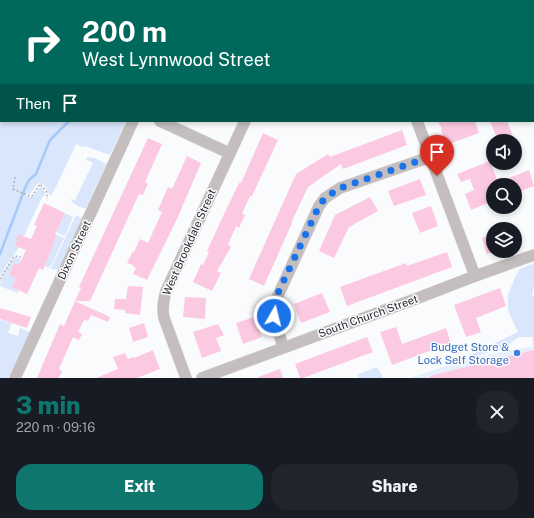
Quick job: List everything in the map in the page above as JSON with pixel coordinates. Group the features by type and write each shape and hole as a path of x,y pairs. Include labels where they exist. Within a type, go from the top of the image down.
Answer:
{"street":[{"name":"Dixon Street","path":"15,378 133,122"},
{"path":"162,122 229,153"},
{"name":"West Brookdale Street","path":"186,378 164,318 162,309 163,299 244,122"},
{"path":"417,122 475,276"},
{"path":"283,347 274,316 276,300 322,202 340,188 430,157"},
{"name":"South Church Street","path":"202,378 534,255"}],"path":[{"path":"15,177 13,189 32,196 40,184 47,192 47,199"},
{"path":"0,279 12,258 15,256 21,258"}],"shaded area":[{"path":"0,122 126,122 110,155 76,144 51,195 49,195 46,188 40,183 37,184 30,194 26,193 26,196 32,197 41,186 46,193 40,201 17,251 0,276"},
{"path":"87,157 95,158 106,164 86,208 73,203 70,199 75,200 93,163 86,160"},
{"path":"65,213 73,217 65,236 56,232"},
{"path":"76,215 82,218 58,270 50,269 53,264"},
{"path":"57,235 64,238 52,264 48,268 45,266"},
{"path":"16,257 20,259 21,266 14,263 9,275 16,278 12,287 18,290 18,293 0,286 1,278 5,270 10,262"},
{"path":"534,263 534,283 532,296 534,296 534,337 519,337 505,347 468,359 468,356 518,332 508,311 508,295 520,269"},
{"path":"0,320 12,323 8,333 18,336 20,328 30,332 8,378 0,378"},
{"name":"Budget Store & Lock Self Storage","path":"532,337 534,337 534,378 410,378 468,359 532,346"},
{"path":"377,367 383,378 359,378 358,374"}],"building":[{"path":"438,122 475,122 479,133 446,145 441,130 442,129"},
{"path":"490,122 507,122 512,134 495,134"},
{"path":"402,130 407,145 343,169 341,164 308,187 264,286 249,279 296,174 328,154 330,157"},
{"path":"263,133 278,140 242,214 245,215 239,228 236,226 228,245 231,247 217,271 221,273 212,291 193,282 201,264 203,265 209,252 207,251 239,183 241,183"},
{"path":"148,138 162,144 145,182 148,184 143,195 139,194 90,301 75,301 81,288 79,287"},
{"path":"187,156 201,163 177,219 147,280 133,274 136,268 127,263 140,239 148,243 162,212 158,210 168,187 172,189"},
{"path":"486,163 486,170 493,170 496,178 486,178 486,204 471,210 465,194 474,190 470,179 461,182 457,174"},
{"path":"529,170 534,186 522,190 522,178 508,178"},
{"path":"420,179 426,195 394,206 388,191"},
{"path":"370,197 378,211 349,227 334,258 319,251 335,215"},
{"path":"44,203 65,213 55,234 57,235 43,270 39,268 27,294 12,287 16,278 9,275 14,263 19,265 26,250 15,246 18,234 31,239 37,226 34,225"},
{"path":"431,206 438,226 420,233 412,213"},
{"path":"486,237 486,251 482,238"},
{"path":"447,252 452,267 347,306 340,287 406,263 407,266"},
{"path":"128,286 143,287 140,315 125,313 125,310 114,309 115,299 126,299"},
{"path":"500,288 506,306 476,318 481,332 466,337 454,305"},
{"path":"322,293 330,312 301,323 294,304"},
{"path":"185,297 206,298 205,319 183,317"},
{"path":"75,301 110,317 108,322 91,315 88,321 84,320 78,332 82,334 79,340 73,337 59,369 62,371 59,378 37,378 60,324 64,326"},
{"path":"0,308 31,317 27,328 0,319"},
{"path":"254,317 262,337 243,344 236,323"},
{"path":"144,323 148,337 133,342 129,328"},
{"path":"218,324 224,335 216,338 221,351 202,358 193,332"},
{"path":"396,327 402,344 446,328 451,343 392,365 380,332"},
{"path":"367,337 373,352 300,378 295,364"},
{"path":"153,350 160,369 137,378 96,378 118,369 113,357 125,353 128,359 134,358"},
{"name":"Budget Store & Lock Self Storage","path":"534,350 534,378 430,378 430,376"},
{"path":"280,369 283,378 258,378 258,377"}],"waterway":[{"path":"0,254 29,180 36,174 50,140 68,122"}],"place":[{"name":"Budget Store & Lock Self Storage","path":"517,353"}],"route":[{"path":"274,316 277,295 319,206 325,198 340,188 430,157 437,176"}]}
